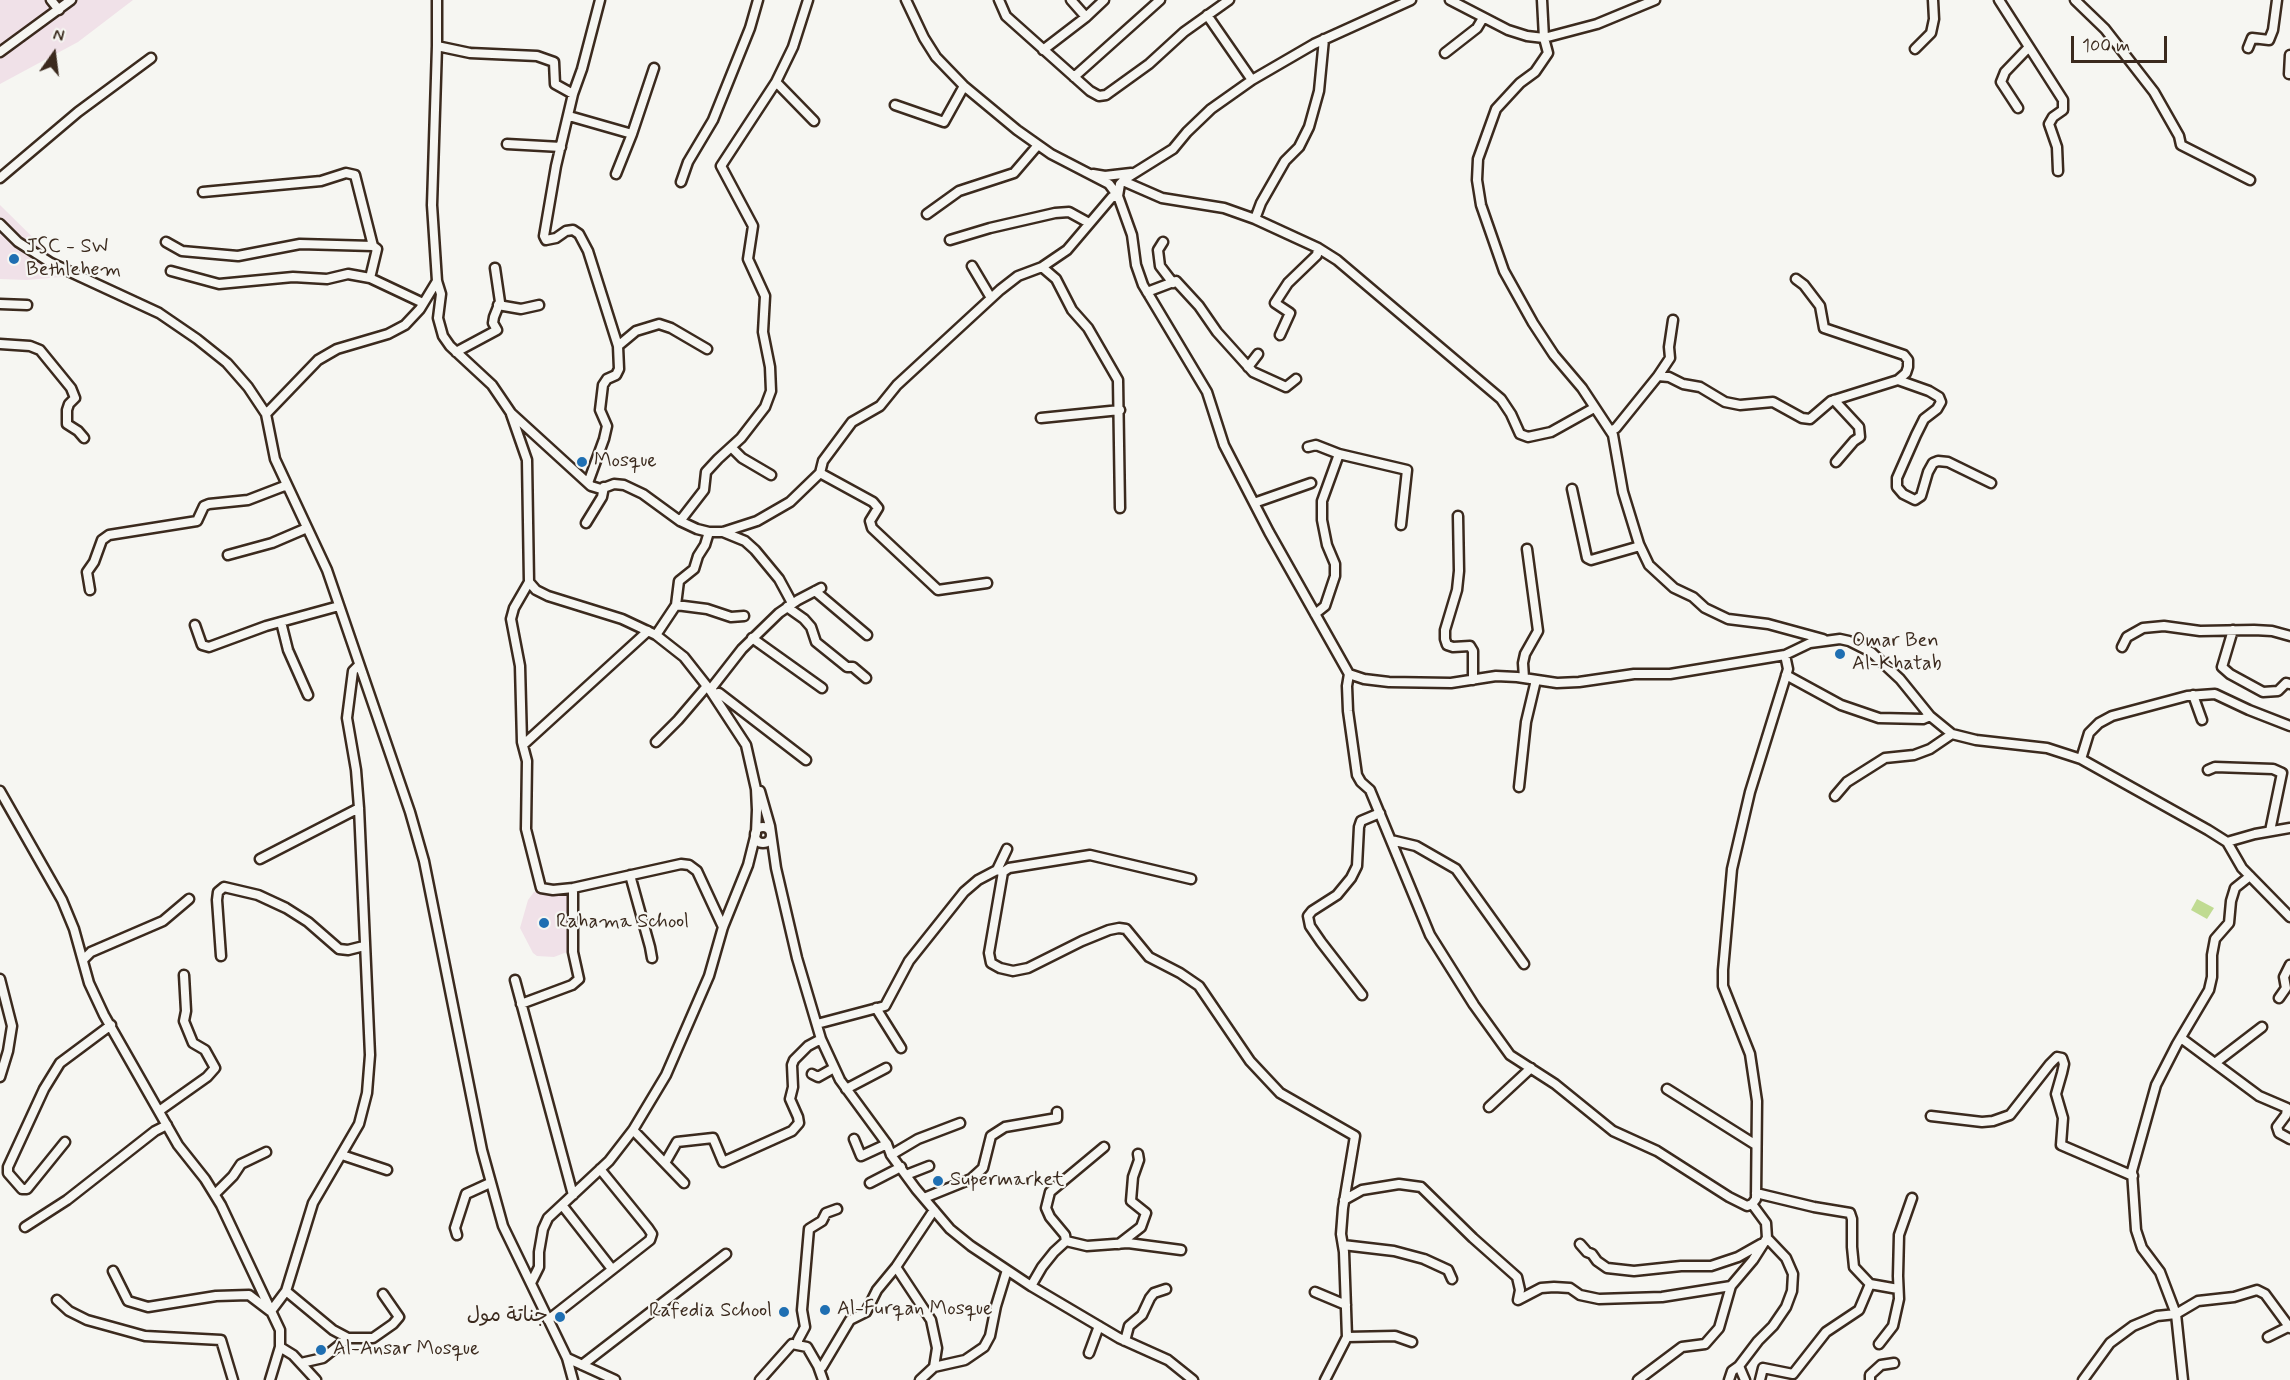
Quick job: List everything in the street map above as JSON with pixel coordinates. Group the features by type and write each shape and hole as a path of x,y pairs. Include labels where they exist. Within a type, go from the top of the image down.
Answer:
{"street":[{"path":"51,0 59,10"},
{"path":"0,52 71,0"},
{"path":"437,0 432,205 437,281 441,294 438,318 443,336 456,352 492,385 511,414 527,460 529,582 514,608 511,619 520,666 523,745 527,761 526,829 538,882 541,888 553,890 573,888 681,864 689,865 697,871 723,927"},
{"path":"588,483 607,426 600,410 603,385 607,379 616,375 619,369 618,346 588,250 579,234 573,230 546,240 544,236 573,94 600,0"},
{"path":"681,182 688,162 713,120 750,28 758,0"},
{"path":"680,521 704,490 706,472 741,438 765,407 771,391 763,332 765,296 748,259 753,226 722,166 776,82 793,47 808,0"},
{"path":"906,0 936,57 964,86 1038,145 1087,174 1120,181 1162,198 1224,208 1256,219 1318,248 1337,260 1501,399 1521,434 1528,436 1551,432 1594,408"},
{"path":"999,0 1006,16 1074,77 1099,96 1106,95 1149,64 1184,32 1229,0"},
{"path":"1071,0 1086,17"},
{"path":"1043,50 1104,0"},
{"path":"1074,77 1160,0"},
{"path":"1104,179 1120,181 1173,150 1187,132 1211,109 1252,80 1324,39 1411,0"},
{"path":"1450,0 1483,18 1527,36 1544,38 1597,24 1655,0"},
{"path":"1542,0 1544,38 1548,53 1535,72 1520,83 1496,109 1478,159 1477,180 1481,205 1504,271 1554,355 1582,388 1611,431 1623,492 1640,546 1650,565 1674,588 1693,597 1705,608 1728,619 1768,624 1826,640"},
{"path":"1915,49 1931,33 1934,19 1933,0"},
{"path":"1999,0 2065,105 2063,110 2052,117 2049,124 2057,147 2058,171"},
{"path":"2076,0 2105,29 2154,92 2179,136 2181,145 2250,180"},
{"path":"2248,48 2252,38 2269,40 2273,30 2277,0"},
{"path":"1207,15 1252,80"},
{"path":"1445,53 1477,28 1483,18"},
{"path":"1256,219 1261,203 1285,161 1299,147 1309,127 1319,91 1324,39"},
{"path":"437,46 470,53 537,56 554,62 555,84 573,94"},
{"path":"2018,108 2001,82 2005,72 2030,47"},
{"path":"2289,74 2290,55"},
{"path":"0,178 78,112 151,57"},
{"path":"615,174 632,134 654,68"},
{"path":"776,82 814,121"},
{"path":"895,105 944,122 964,86"},
{"path":"569,116 632,134"},
{"path":"507,144 561,147"},
{"path":"927,214 958,191 1014,173 1038,145"},
{"path":"203,192 321,181 345,173 355,175 373,246 377,249 370,278"},
{"path":"1120,181 1118,196 1132,235 1136,265 1147,292 1207,392 1224,445 1349,674 1347,711 1357,775 1370,790 1430,935 1449,967 1510,1055 1555,1084 1613,1131 1657,1151 1747,1206 1756,1199 1757,1101 1750,1054 1723,986 1723,970 1732,869 1750,792 1788,669 1788,653 1798,637 1795,631"},
{"path":"511,414 591,486 624,485 643,494 680,521 709,532 723,531 757,521 790,502 820,472 823,461 852,422 880,406 897,385 1018,276 1042,267 1067,250 1112,197 1118,196"},
{"path":"950,240 1055,213 1069,212 1089,224"},
{"path":"0,224 18,242 51,262 159,313 197,339 227,363 248,387 266,414 275,459 327,570 397,771 424,861 482,1150 503,1226 567,1358 574,1380"},
{"path":"166,242 182,251 238,256 300,244 373,246"},
{"path":"1163,242 1158,250 1160,266 1173,283"},
{"path":"1280,335 1290,313 1275,303 1288,283 1317,255 1318,248"},
{"path":"972,266 991,298"},
{"path":"1042,267 1056,279 1072,310 1088,328 1118,380 1120,508"},
{"path":"456,352 497,330 493,323 500,302 495,268"},
{"path":"171,271 219,284 293,277 327,279 348,274 370,278 423,303"},
{"path":"1658,376 1700,387 1725,402 1740,405 1773,402 1802,418 1810,418 1834,400 1898,381 1906,373 1908,360 1904,355 1824,328 1820,306 1804,285 1796,279"},
{"path":"266,414 318,360 337,349 388,334 405,325 437,281"},
{"path":"1147,292 1176,281 1253,372 1286,387 1296,379"},
{"path":"0,304 27,304"},
{"path":"498,305 521,309 539,305"},
{"path":"1611,431 1616,428 1670,358 1673,320"},
{"path":"618,346 636,331 659,324 671,328 707,349"},
{"path":"0,344 30,345 40,350 71,388 75,398 67,410 67,424 84,438"},
{"path":"1248,367 1258,354"},
{"path":"1898,381 1929,391 1939,397 1941,402 1937,409 1924,419 1897,478 1897,487 1903,494 1915,500 1921,496 1928,472 1933,463 1938,461 1948,462 1991,483"},
{"path":"1834,400 1859,427 1860,437 1836,462"},
{"path":"1041,418 1120,410"},
{"path":"1308,447 1316,445 1339,454 1407,470 1401,525"},
{"path":"731,447 742,458 771,475"},
{"path":"1315,614 1325,606 1335,576 1335,564 1327,545 1322,520 1322,501 1339,454"},
{"path":"820,472 873,502 878,508 870,521 872,528 938,590 987,583"},
{"path":"1254,503 1311,483"},
{"path":"90,590 87,572 94,562 102,540 109,535 197,521 204,507 209,504 248,500 287,485"},
{"path":"586,523 602,497 604,487"},
{"path":"1572,489 1587,558 1591,560 1640,546"},
{"path":"1458,516 1459,571 1454,601 1445,630 1445,639 1447,645 1453,647 1470,646 1473,651 1473,680"},
{"path":"228,555 272,543 307,528"},
{"path":"723,531 746,541 755,550 779,579 790,605 811,627 816,642 847,667 853,667 866,678"},
{"path":"523,745 652,633 676,605 679,581 694,569 709,532"},
{"path":"1524,678 1525,654 1538,631 1527,549"},
{"path":"529,582 536,590 548,596 622,619 652,633 684,657 710,690 746,745 771,833 797,958 821,1039 846,1089 886,1144 891,1155 924,1198 950,1229 971,1246 1031,1286 1099,1326 1125,1341 1168,1360 1189,1379"},
{"path":"656,742 710,690 752,639 790,605 818,590 867,635"},
{"path":"676,605 707,609 731,617 744,616"},
{"path":"195,625 202,645 209,647 281,622 339,606"},
{"path":"281,622 288,650 308,695"},
{"path":"2122,647 2127,638 2143,628 2164,626 2200,631 2272,631 2290,636"},
{"path":"2233,630 2222,668 2264,692 2278,692 2286,683 2290,684"},
{"path":"752,639 822,688"},
{"path":"1349,674 1364,679 1389,682 1450,683 1496,676 1568,683 1634,674 1670,674 1788,653 1810,643 1840,639 1871,652 1900,679 1930,716 1952,734 1976,740 2048,748 2081,759 2227,842 2242,868 2290,917"},
{"path":"271,1311 286,1291 313,1203 359,1124 367,1093 370,1055 359,808 356,770 347,718 353,671 359,665"},
{"path":"1786,675 1841,705 1879,718 1923,719 1930,716"},
{"path":"1519,787 1526,722 1536,681"},
{"path":"710,690 719,693 806,760"},
{"path":"2081,759 2089,734 2099,723 2112,716 2193,695 2215,694 2290,726"},
{"path":"2193,695 2202,720"},
{"path":"1835,796 1847,782 1885,758 1914,756 1930,749 1952,734"},
{"path":"2208,770 2216,768 2273,769 2282,773 2270,831"},
{"path":"531,1283 539,1267 543,1229 548,1218 600,1169 633,1130 666,1075 689,1025 709,975 723,927 748,865 756,833 756,799 752,771"},
{"path":"0,791 62,900 89,983 111,1025 178,1145 205,1179 238,1238 280,1330 280,1347 270,1380"},
{"path":"260,859 359,808"},
{"path":"1362,995 1310,926 1308,916 1337,895 1351,878 1357,866 1361,821 1380,813"},
{"path":"756,833 759,829 764,828 771,833"},
{"path":"2227,842 2290,828"},
{"path":"756,833 761,846 773,851"},
{"path":"748,865 761,846 770,838 771,833"},
{"path":"1391,840 1416,846 1456,870 1524,964"},
{"path":"1007,849 1000,871 989,953 992,963 1000,968 1013,970 1028,968 1109,930 1126,929 1149,957 1180,973 1198,986 1250,1061 1280,1093 1355,1136 1344,1200 1341,1234 1347,1337 1326,1380"},
{"path":"817,1024 885,1006 909,961 964,892 978,880 1000,871 1090,855 1191,879"},
{"path":"630,875 652,958"},
{"path":"2183,1380 2176,1314 2160,1272 2142,1248 2136,1230 2133,1176 2141,1133 2156,1085 2209,990 2215,939 2229,923 2235,888 2250,876"},
{"path":"220,956 217,920 218,892 224,887 258,895 286,908 308,922 339,949 348,950 364,946"},
{"path":"521,1004 572,985 579,979 573,952 573,888"},
{"path":"83,960 91,952 163,921 189,899"},
{"path":"2279,998 2288,990 2284,977 2290,965"},
{"path":"159,1111 207,1077 215,1068 205,1050 193,1043 184,1021 186,1011 184,975"},
{"path":"0,979 12,1026 8,1051 0,1077"},
{"path":"515,980 573,1195"},
{"path":"876,1008 901,1048"},
{"path":"65,1142 27,1189 22,1189 8,1173 8,1167 60,1062 111,1025"},
{"path":"2215,1063 2262,1027"},
{"path":"2181,1038 2259,1095 2288,1105 2286,1114 2277,1127 2279,1133 2290,1139"},
{"path":"665,1163 677,1142 713,1138 723,1162 792,1131 799,1123 790,1099 793,1087 792,1065 808,1046 821,1039"},
{"path":"1931,1116 1982,1122 1994,1121 2010,1115 2050,1064 2057,1058 2062,1058 2064,1064 2056,1094 2063,1118 2061,1145 2133,1176"},
{"path":"812,1074 818,1077 834,1068"},
{"path":"846,1089 886,1068"},
{"path":"1489,1107 1530,1068"},
{"path":"1667,1089 1756,1145"},
{"path":"924,1198 971,1179 983,1168 991,1136 1005,1127 1057,1118 1057,1112"},
{"path":"891,1155 918,1139 960,1123"},
{"path":"25,1227 67,1200 155,1131 167,1125"},
{"path":"633,1130 684,1183"},
{"path":"854,1139 861,1156 886,1144"},
{"path":"1066,1241 1065,1235 1050,1217 1046,1208 1050,1192 1104,1147"},
{"path":"214,1194 228,1182 241,1164 266,1152"},
{"path":"1118,1244 1141,1227 1146,1213 1131,1201 1133,1177 1139,1160 1138,1154"},
{"path":"342,1155 387,1170"},
{"path":"870,1184 903,1171 929,1166"},
{"path":"548,1320 651,1240 652,1234 600,1169"},
{"path":"457,1235 455,1228 466,1194 490,1183"},
{"path":"1344,1200 1362,1190 1399,1184 1421,1188 1517,1277 1520,1290 1518,1300 1541,1288 1554,1287 1570,1288 1580,1294 1599,1299 1662,1297 1731,1286"},
{"path":"1756,1192 1814,1207 1850,1213 1854,1267 1870,1284 1898,1289"},
{"path":"1879,1344 1893,1326 1899,1299 1899,1235 1912,1198"},
{"path":"1638,1380 1682,1347 1705,1344 1719,1328 1731,1286 1766,1240 1766,1223 1752,1204"},
{"path":"562,1205 612,1269"},
{"path":"798,1344 805,1327 802,1310 809,1229 822,1221 826,1213 837,1209"},
{"path":"818,1366 822,1367 826,1362 850,1320 866,1312 876,1290 896,1267 934,1210"},
{"path":"1580,1244 1607,1268 1634,1270 1711,1266 1738,1257 1766,1240"},
{"path":"1729,1380 1732,1371 1739,1366 1773,1326 1786,1307 1792,1291 1793,1274 1786,1258 1766,1240"},
{"path":"1066,1241 1087,1246 1118,1244 1181,1250"},
{"path":"1031,1286 1042,1267 1066,1241"},
{"path":"1343,1245 1394,1251 1424,1259 1448,1270 1452,1279"},
{"path":"574,1380 579,1368 585,1367 726,1254"},
{"path":"896,1267 931,1320 937,1348 934,1367"},
{"path":"920,1380 934,1367 965,1360 984,1347 990,1336 1007,1270"},
{"path":"113,1271 128,1301 148,1306 216,1296 249,1295 271,1311"},
{"path":"1760,1380 1763,1368 1793,1374 1826,1332 1859,1310 1870,1284"},
{"path":"1125,1341 1129,1326 1142,1315 1150,1298 1154,1293 1166,1289"},
{"path":"2083,1380 2110,1343 2133,1326 2157,1316 2176,1314 2198,1300 2234,1297 2257,1290 2265,1294 2290,1327 2268,1337"},
{"path":"286,1291 333,1330 348,1338 372,1338 393,1324 399,1317 383,1294"},
{"path":"1315,1292 1346,1305"},
{"path":"57,1300 69,1311 87,1320 145,1336 221,1340 233,1380"},
{"path":"1089,1353 1099,1326"},
{"path":"1347,1337 1395,1336 1412,1342"},
{"path":"301,1363 323,1358 348,1338"},
{"path":"760,1380 792,1344 807,1347 823,1380"},
{"path":"280,1347 301,1363 316,1380"},
{"path":"567,1358 615,1380"},
{"path":"1870,1380 1870,1375 1881,1365 1894,1363"},
{"path":"1739,1366 1745,1380"}],"shaded area":[{"path":"0,0 133,0 78,42 0,84"},
{"path":"0,205 72,276 27,280 0,279"},
{"name":"Rahama School","path":"561,888 572,894 567,917 567,952 554,957 537,956 533,953 520,928 528,900 534,892"}],"green space":[{"path":"2197,899 2214,908 2207,919 2191,910"}],"place":[{"name":"JSC - SW Bethlehem","path":"14,259"},
{"name":"Mosque","path":"582,462"},
{"name":"Omar Ben Al-Khatab","path":"1840,654"},
{"name":"Rahama School","path":"544,923"},
{"name":"Supermarket","path":"938,1181"},
{"name":"Al-Furqan Mosque","path":"825,1310"},
{"name":"Rafedia School","path":"784,1312"},
{"name":"جناتة مول","path":"560,1317"},
{"name":"Al-Ansar Mosque","path":"321,1350"}]}
